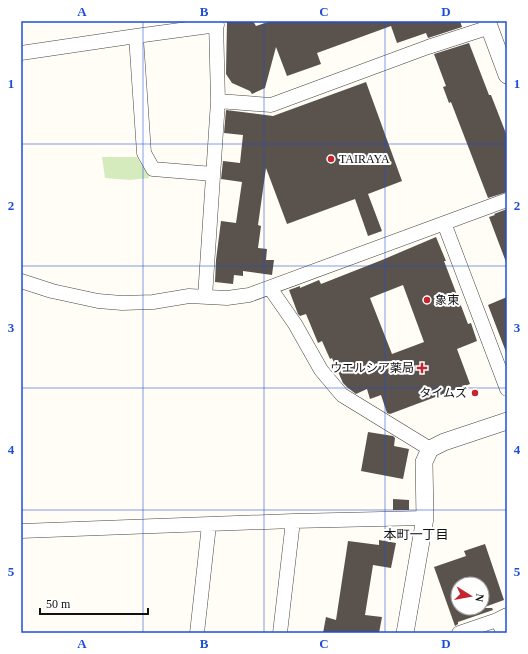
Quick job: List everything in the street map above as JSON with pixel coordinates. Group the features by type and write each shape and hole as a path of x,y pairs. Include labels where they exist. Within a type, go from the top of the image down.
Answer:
{"street":[{"path":"21,53 217,23 218,100 205,297"},
{"path":"218,100 271,105 488,24 507,75"},
{"path":"136,36 144,153 153,169 213,174"},
{"path":"21,281 52,291 98,301 122,303 153,302 190,296 227,298 249,295 507,200"},
{"path":"444,223 507,389"},
{"path":"270,288 295,324 321,370 342,395 430,450"},
{"path":"405,633 425,518 424,462 430,450 444,442 507,421"},
{"path":"21,531 293,521 425,518"},
{"path":"280,633 293,521"},
{"path":"197,633 209,525"},
{"path":"459,633 502,617 504,633"}],"green space":[{"path":"102,157 137,157 144,169 148,171 149,178 130,180 105,178"}],"building":[{"path":"227,21 253,21 256,26 271,21 460,21 462,27 428,38 426,33 397,43 391,26 317,53 321,64 287,76 276,47 265,88 252,94 250,91 232,83 226,74"},
{"path":"469,43 507,136 507,192 488,198 451,102 449,103 443,87 446,86 434,54"},
{"path":"366,82 402,181 368,194 382,231 368,236 355,199 287,224 266,168 258,225 261,226 258,248 267,249 266,260 274,260 272,275 243,271 243,276 234,275 233,284 215,282 221,221 236,223 242,182 221,179 223,161 240,163 243,135 224,133 226,110 273,116"},
{"path":"507,209 507,262 506,262 489,217"},
{"path":"436,237 468,324 471,323 477,341 457,349 470,384 390,414 387,413 381,395 370,399 367,389 356,394 343,383 332,358 330,359 322,341 318,343 306,314 300,316 298,314 289,290 300,286 300,288 319,280 321,284","holes":["403,285 424,342 392,354 370,298"]},
{"path":"507,297 507,352 506,352 488,305"},
{"path":"368,432 393,436 395,438 394,446 409,449 403,479 361,471"},
{"path":"393,499 409,500 409,510 393,510"},
{"path":"379,540 396,543 391,568 373,565 365,615 382,617 379,633 323,633 326,617 336,620 348,541 379,545"},
{"path":"485,544 504,600 490,605 490,576 450,576 450,612 434,567 466,556 464,551"},
{"path":"451,616 476,616 458,622 455,626"}],"place":[{"name":"TAIRAYA","path":"331,159"},
{"name":"象東","path":"427,300"},
{"name":"ウエルシア薬局","path":"422,368"},
{"name":"タイムズ","path":"475,393"}],"district":[{"name":"本町一丁目","path":"416,534"}]}
